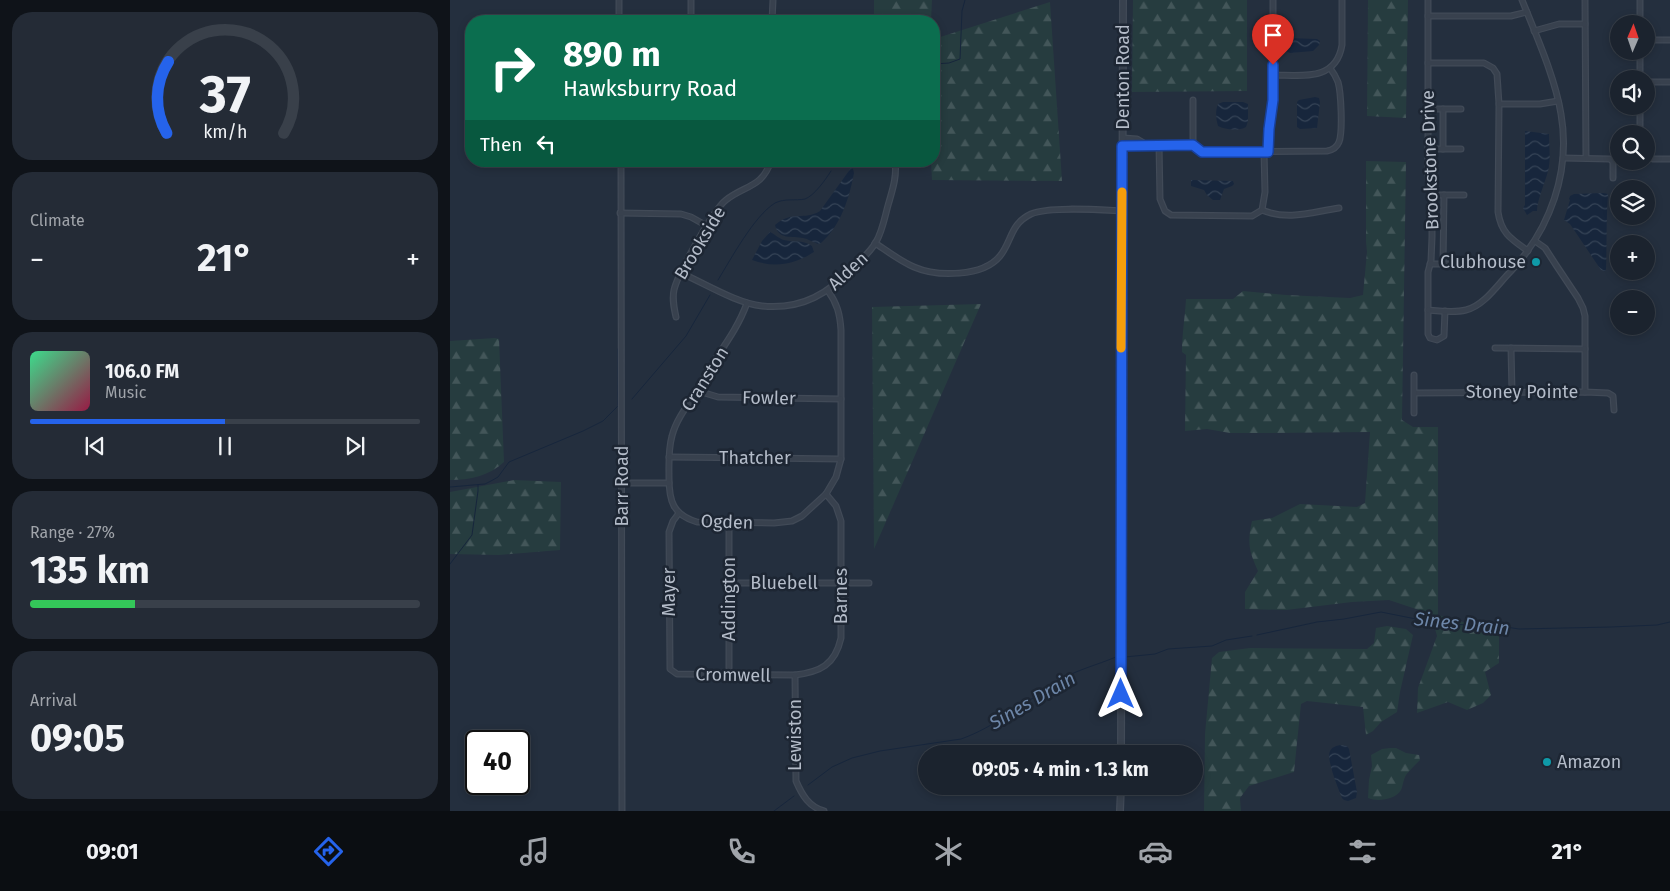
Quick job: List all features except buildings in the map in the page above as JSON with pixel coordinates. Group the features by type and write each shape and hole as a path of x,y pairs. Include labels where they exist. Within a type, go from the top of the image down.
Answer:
{"street":[{"path":"619,0 619,15"},
{"path":"691,0 691,15"},
{"path":"772,15 773,0"},
{"name":"Denton Road","path":"1121,745 1123,0"},
{"path":"1160,145 1160,199 1162,207 1168,214 1175,216 1252,216 1262,210 1266,152 1273,100 1273,0"},
{"path":"1273,75 1314,75 1330,68 1338,58 1342,48 1342,0"},
{"name":"Brookstone Drive","path":"1428,0 1428,179 1432,195 1432,250 1428,272 1428,334 1430,338 1436,340 1444,336 1444,311"},
{"path":"1428,310 1468,310 1480,302 1535,241 1548,219 1557,192 1564,158 1563,126 1558,101 1522,0"},
{"path":"1585,0 1586,158"},
{"path":"1640,0 1640,15"},
{"path":"1428,16 1511,16 1527,12"},
{"path":"1534,31 1559,24 1585,24"},
{"path":"1655,40 1670,40"},
{"path":"1428,63 1487,64 1493,68 1498,77 1499,221 1509,236 1528,251"},
{"path":"1122,146 1193,145 1202,152 1324,152 1331,150 1338,145 1341,135 1340,94 1338,82 1330,68"},
{"path":"1655,82 1670,82"},
{"path":"1192,100 1193,145"},
{"path":"1499,104 1540,104 1558,101"},
{"path":"1428,109 1461,109"},
{"path":"1443,109 1443,149"},
{"path":"1122,138 1140,140 1146,145"},
{"path":"1428,149 1461,149"},
{"path":"1564,158 1612,160 1614,178"},
{"path":"1655,159 1670,159"},
{"name":"Barr Road","path":"621,167 622,811"},
{"name":"Brookside","path":"676,317 673,295 675,285 707,226 724,202 759,181 769,167"},
{"name":"Alden","path":"681,273 747,303 763,306 783,306 806,301 828,291 846,275 875,243 896,176 896,167"},
{"path":"1432,195 1464,195"},
{"path":"1444,195 1444,264"},
{"path":"1262,210 1273,215 1285,216 1339,208"},
{"path":"875,243 912,267 920,270 975,272 984,269 1000,256 1015,227 1032,214 1049,210 1122,210"},
{"path":"620,213 681,214 707,226"},
{"path":"1535,241 1545,248 1581,303 1584,316 1585,392"},
{"path":"1430,264 1462,264"},
{"name":"Ogden","path":"669,457 671,502 679,514 697,522 774,523 792,521 802,516 826,494 838,473 841,459 841,319 835,301 828,291"},
{"name":"Cranston","path":"669,457 674,430 730,339 743,315 747,303"},
{"path":"1495,348 1585,349"},
{"path":"1512,348 1512,392"},
{"path":"1414,375 1414,413"},
{"name":"Fowler","path":"698,391 718,397 841,399"},
{"name":"Stoney Pointe","path":"1415,393 1608,393 1614,396 1614,410"},
{"name":"Thatcher","path":"669,457 841,459"},
{"path":"622,483 669,483"},
{"name":"Barnes","path":"795,675 818,671 827,664 836,653 841,638 841,517 834,501 826,494"},
{"name":"Mayer","path":"672,672 670,669 669,532 673,521 679,514"},
{"name":"Addington","path":"729,523 729,674"},
{"name":"Bluebell","path":"729,583 869,583"},
{"name":"Cromwell","path":"672,672 676,674 795,675"},
{"name":"Lewiston","path":"795,675 796,781 801,794 808,803 824,811"},
{"path":"1120,795 1120,811"}],"green space":[{"path":"874,0 932,0 931,15 874,15"},
{"path":"1133,0 1247,0 1247,91 1132,92"},
{"path":"1368,0 1408,0 1406,118 1367,116"},
{"path":"1050,2 1062,181 932,180 931,167 940,167 940,37"},
{"path":"1366,161 1406,162 1402,420 1413,427 1438,427 1438,615 1499,632 1499,663 1485,672 1491,695 1483,703 1467,710 1448,702 1417,713 1418,688 1437,636 1431,614 1389,600 1352,602 1286,610 1245,609 1245,592 1258,571 1250,547 1252,521 1272,518 1300,504 1357,507 1365,503 1370,432 1230,433 1207,429 1185,431 1186,355 1182,352 1182,339 1186,299 1233,299 1243,291 1350,298 1363,295 1367,252"},
{"path":"981,304 874,549 872,307"},
{"path":"499,339 504,462 486,474 450,480 450,341"},
{"path":"514,480 561,482 560,550 499,555 450,554 450,492"},
{"path":"1387,626 1406,629 1413,635 1397,712 1381,722 1373,731 1366,735 1363,707 1307,701 1301,704 1294,772 1249,786 1240,798 1241,811 1204,811 1205,734 1212,658 1219,652 1250,648 1367,649 1374,643 1376,628"},
{"path":"1390,748 1419,755 1420,760 1406,775 1401,790 1395,796 1376,800 1368,798 1372,766 1371,755 1382,749"}],"water":[{"path":"1289,38 1317,39 1320,41 1313,51 1290,53 1282,49 1285,40"},
{"path":"1315,97 1319,98 1320,102 1317,128 1300,129 1297,127 1297,102"},
{"path":"1223,102 1243,102 1248,104 1246,127 1232,130 1218,126 1216,109 1218,104"},
{"path":"1525,131 1549,134 1550,153 1548,171 1537,211 1527,215 1523,208 1525,205"},
{"path":"851,168 854,173 843,211 834,228 821,243 818,244 805,238 786,236 779,233 775,225 781,221 820,211"},
{"path":"1191,180 1233,181 1234,184 1224,189 1220,200 1213,200 1204,190 1191,186"},
{"path":"1574,194 1608,194 1605,271 1601,270 1570,224 1564,220 1570,196"},
{"path":"770,232 788,241 808,244 812,246 814,252 799,260 784,264 768,264 752,260 762,241"},
{"path":"1340,745 1347,746 1349,749 1357,792 1356,798 1348,801 1342,798 1333,774 1329,755 1334,747"}],"waterway":[{"path":"940,64 960,59 962,11 965,0"},
{"path":"718,280 744,238 767,209 779,201 805,199 820,187 831,171"},
{"path":"632,399 686,336 710,295"},
{"path":"618,349 618,405"},
{"path":"450,487 485,484 498,477 509,462 603,421 619,405"},
{"path":"450,564 472,535 478,485"},
{"name":"Sines Drain","path":"1257,635 1317,622 1381,612 1441,624 1500,626 1519,629 1657,625 1670,622"},
{"name":"Sines Drain","path":"1125,657 1155,654 1168,649 1212,646 1226,640 1252,636"},
{"name":"Sines Drain","path":"808,785 832,767 852,758 880,751 961,739 998,721 1065,677 1116,657"},
{"name":"Sines Drain","path":"774,811 794,796"}],"slow traffic":[{"path":"1121,348 1122,192"}],"place":[{"name":"Clubhouse","path":"1536,262"},
{"name":"Amazon","path":"1547,762"}],"route":[{"path":"1121,694 1122,146 1193,145 1202,152 1268,152 1273,100 1273,65"}]}
